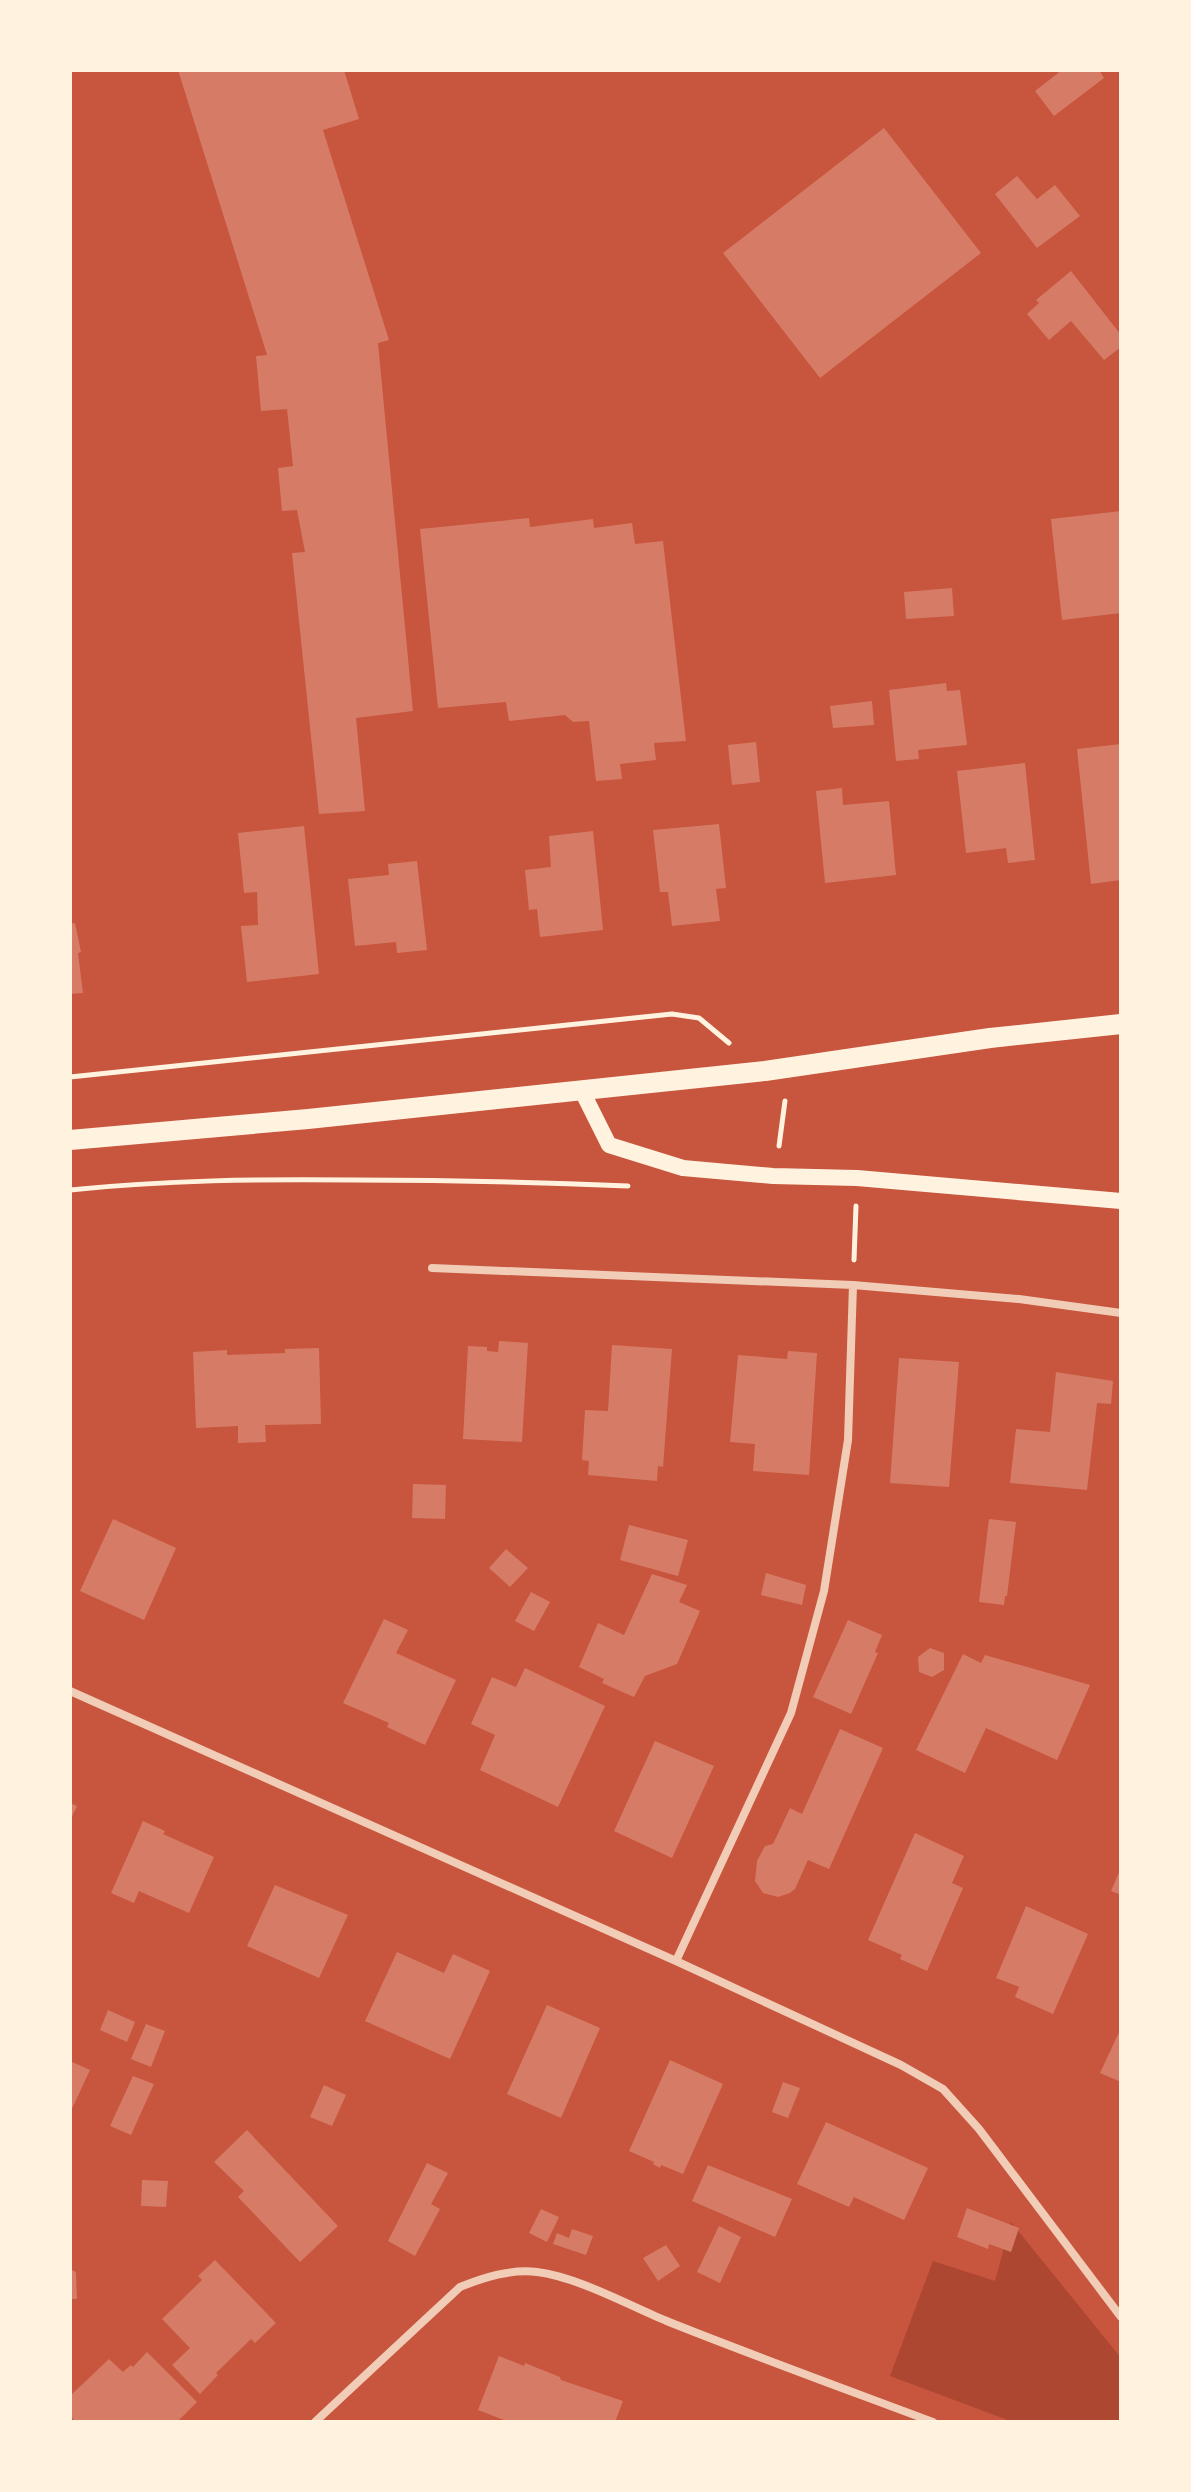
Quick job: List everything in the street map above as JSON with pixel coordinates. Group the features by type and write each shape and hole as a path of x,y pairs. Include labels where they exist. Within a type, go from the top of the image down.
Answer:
{"main road":[{"path":"70,1140 308,1119 765,1071 990,1038 1121,1024"},
{"path":"581,1089 609,1145 683,1168 773,1176 857,1178 1121,1201"}],"street":[{"path":"432,1268 853,1285 1019,1299 1121,1313"},
{"path":"676,1961 791,1713 824,1591 848,1440 853,1285"},
{"path":"70,1691 676,1961 901,2065 943,2089 979,2129 1121,2317"},
{"path":"315,2422 460,2287 510,2272 538,2272 566,2280 933,2422"}],"path":[{"path":"70,1077 672,1014 699,1018 765,1071 786,1104 773,1176"},
{"path":"853,1285 857,1178"},
{"path":"70,1190 123,1184 257,1179 511,1181 634,1186"}],"shaded area":[{"path":"1011,2222 1121,2358 1121,2422 1013,2422 890,2376 933,2261 995,2281"}],"building":[{"path":"178,70 344,70 359,119 323,130 389,340 378,343 413,711 356,718 365,811 319,814 292,553 305,552 297,510 282,511 278,468 293,466 287,409 261,411 256,356 267,355"},
{"path":"1062,70 1099,70 1104,78 1054,116 1035,91"},
{"path":"884,128 981,253 820,378 723,253"},
{"path":"1017,176 1037,199 1055,185 1080,216 1037,248 995,194"},
{"path":"1071,271 1121,335 1121,347 1104,360 1071,321 1049,340 1027,314 1039,303 1036,300"},
{"path":"1121,511 1121,613 1062,620 1051,519"},
{"path":"529,518 530,527 593,519 594,528 632,523 635,544 663,541 686,741 654,743 656,760 620,764 622,779 596,781 589,721 573,722 565,715 509,721 506,702 438,708 420,529"},
{"path":"952,588 954,616 906,619 904,592"},
{"path":"946,683 947,691 960,690 967,745 918,750 919,759 896,761 889,690"},
{"path":"872,701 874,725 833,728 830,706"},
{"path":"756,742 760,782 732,785 728,745"},
{"path":"1121,744 1121,880 1091,884 1077,749"},
{"path":"1025,763 1035,860 1008,863 1006,848 966,853 957,771"},
{"path":"842,788 843,805 889,801 896,875 825,883 816,791"},
{"path":"719,824 726,888 716,889 720,921 672,926 668,892 660,892 653,830"},
{"path":"304,826 319,974 247,982 241,926 258,925 257,892 244,893 238,833"},
{"path":"593,831 603,930 540,937 537,909 529,910 525,870 551,867 549,836"},
{"path":"417,861 427,950 397,953 396,942 355,946 348,879 389,875 388,864"},
{"path":"75,923 81,952 78,953 83,993 70,994 70,924"},
{"path":"499,1341 528,1343 522,1442 463,1439 468,1346 487,1347 487,1351 498,1352"},
{"path":"612,1345 672,1349 663,1467 658,1466 657,1481 588,1475 589,1461 582,1460 585,1410 608,1411"},
{"path":"319,1348 321,1424 265,1425 266,1442 238,1443 238,1426 196,1428 193,1352 227,1350 227,1355 285,1353 285,1349"},
{"path":"788,1351 817,1353 809,1475 753,1471 755,1444 730,1442 738,1355 787,1359"},
{"path":"899,1358 959,1362 949,1487 890,1483"},
{"path":"1056,1372 1113,1381 1111,1404 1097,1403 1087,1490 1010,1483 1016,1429 1050,1432"},
{"path":"413,1484 446,1485 445,1519 412,1518"},
{"path":"113,1519 176,1548 144,1620 80,1591"},
{"path":"989,1519 1016,1522 1004,1605 979,1602"},
{"path":"629,1525 688,1540 678,1576 620,1560"},
{"path":"506,1549 528,1568 510,1587 489,1568"},
{"path":"766,1573 806,1585 802,1605 761,1595"},
{"path":"652,1574 687,1585 679,1602 700,1611 677,1664 645,1676 634,1697 602,1683 604,1679 579,1667 598,1623 624,1635"},
{"path":"531,1592 550,1602 534,1631 515,1621"},
{"path":"384,1619 408,1630 396,1653 456,1680 425,1745 387,1727 389,1723 343,1703"},
{"path":"848,1620 882,1635 875,1652 878,1653 851,1714 813,1697"},
{"path":"930,1648 944,1653 944,1670 932,1677 919,1672 918,1657"},
{"path":"963,1654 981,1663 985,1655 1090,1685 1057,1760 986,1728 965,1773 916,1750"},
{"path":"525,1668 605,1706 558,1807 480,1770 495,1735 471,1724 492,1677 516,1687"},
{"path":"840,1729 883,1748 829,1869 808,1860 795,1889 790,1893 778,1897 763,1893 755,1881 757,1861 765,1846 773,1844 790,1808 802,1814"},
{"path":"655,1741 714,1766 672,1858 614,1831"},
{"path":"70,1803 77,1806 70,1821"},
{"path":"143,1821 165,1831 163,1834 214,1857 189,1913 139,1891 134,1903 111,1893"},
{"path":"915,1833 964,1856 952,1883 963,1888 927,1971 900,1959 902,1955 868,1940"},
{"path":"1121,1868 1121,1895 1111,1891"},
{"path":"275,1885 348,1915 319,1978 247,1946"},
{"path":"1026,1906 1088,1934 1053,2014 1015,1997 1019,1987 996,1978"},
{"path":"397,1952 444,1973 453,1954 490,1971 450,2059 365,2021"},
{"path":"547,2005 600,2028 561,2118 507,2094"},
{"path":"108,2010 135,2022 127,2042 100,2030"},
{"path":"146,2024 165,2031 151,2067 131,2059"},
{"path":"1121,2028 1121,2082 1100,2073"},
{"path":"670,2060 723,2084 683,2174 661,2165 660,2168 629,2151"},
{"path":"70,2061 90,2070 70,2113"},
{"path":"133,2076 154,2084 131,2135 110,2126"},
{"path":"783,2082 800,2088 788,2118 772,2112"},
{"path":"324,2085 346,2095 332,2126 310,2117"},
{"path":"826,2122 928,2168 904,2220 854,2197 849,2207 797,2184"},
{"path":"247,2130 338,2226 300,2262 238,2197 244,2191 214,2162"},
{"path":"427,2163 448,2173 431,2204 440,2209 415,2256 388,2241"},
{"path":"708,2165 792,2199 775,2237 692,2201"},
{"path":"142,2180 168,2181 166,2207 141,2206"},
{"path":"967,2208 1019,2228 1011,2252 989,2244 988,2249 957,2237"},
{"path":"541,2209 559,2217 547,2242 529,2233"},
{"path":"719,2226 741,2237 720,2283 697,2272"},
{"path":"572,2229 593,2236 586,2255 553,2244 557,2233 569,2238"},
{"path":"666,2245 680,2266 658,2281 643,2258"},
{"path":"215,2260 276,2323 255,2343 251,2339 216,2373 218,2375 200,2394 172,2365 190,2348 162,2319 202,2280 198,2276"},
{"path":"70,2269 76,2272 77,2299 70,2299"},
{"path":"147,2352 197,2402 177,2422 76,2422 70,2416 70,2396 109,2359 123,2372 131,2365 133,2367"},
{"path":"499,2356 623,2401 615,2422 509,2422 478,2410"}]}
